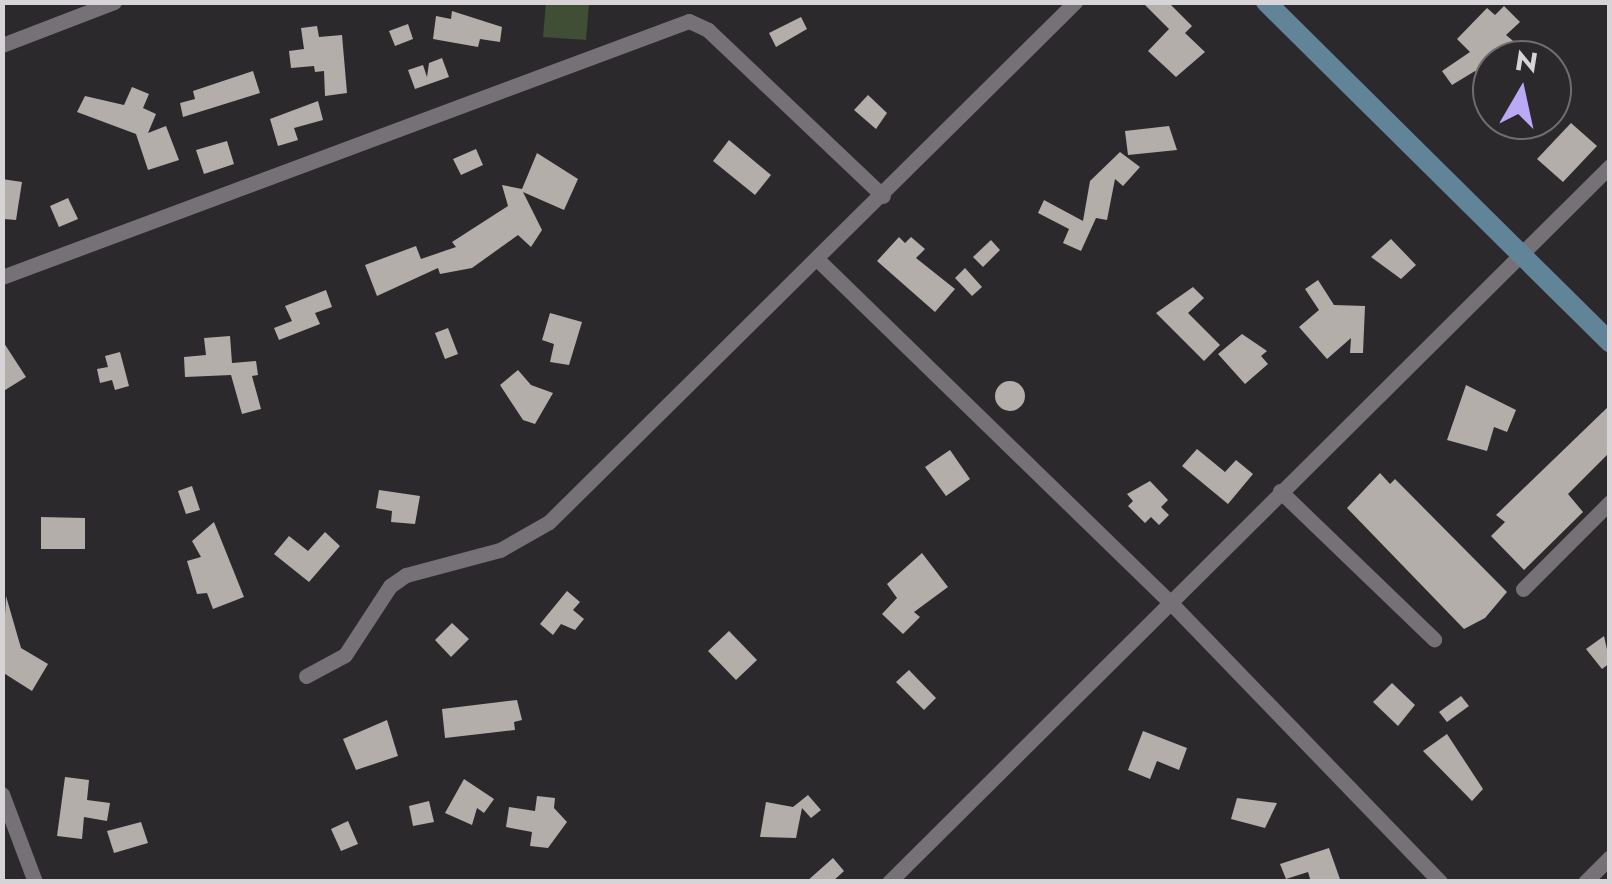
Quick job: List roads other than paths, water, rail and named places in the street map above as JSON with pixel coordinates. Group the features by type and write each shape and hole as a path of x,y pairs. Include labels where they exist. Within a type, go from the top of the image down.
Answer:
{"main road":[{"path":"1266,2 1610,342"}],"street":[{"path":"2,45 114,2"},
{"path":"306,676 344,656 390,586 406,575 500,550 549,522 1076,2"},
{"path":"2,278 688,21 708,30 883,196"},
{"path":"889,882 1168,600 1610,166"},
{"path":"817,258 1168,600 1440,882"},
{"path":"1280,491 1434,639"},
{"path":"1523,589 1610,502"},
{"path":"2,794 35,882"},
{"path":"1585,882 1610,857"}]}
